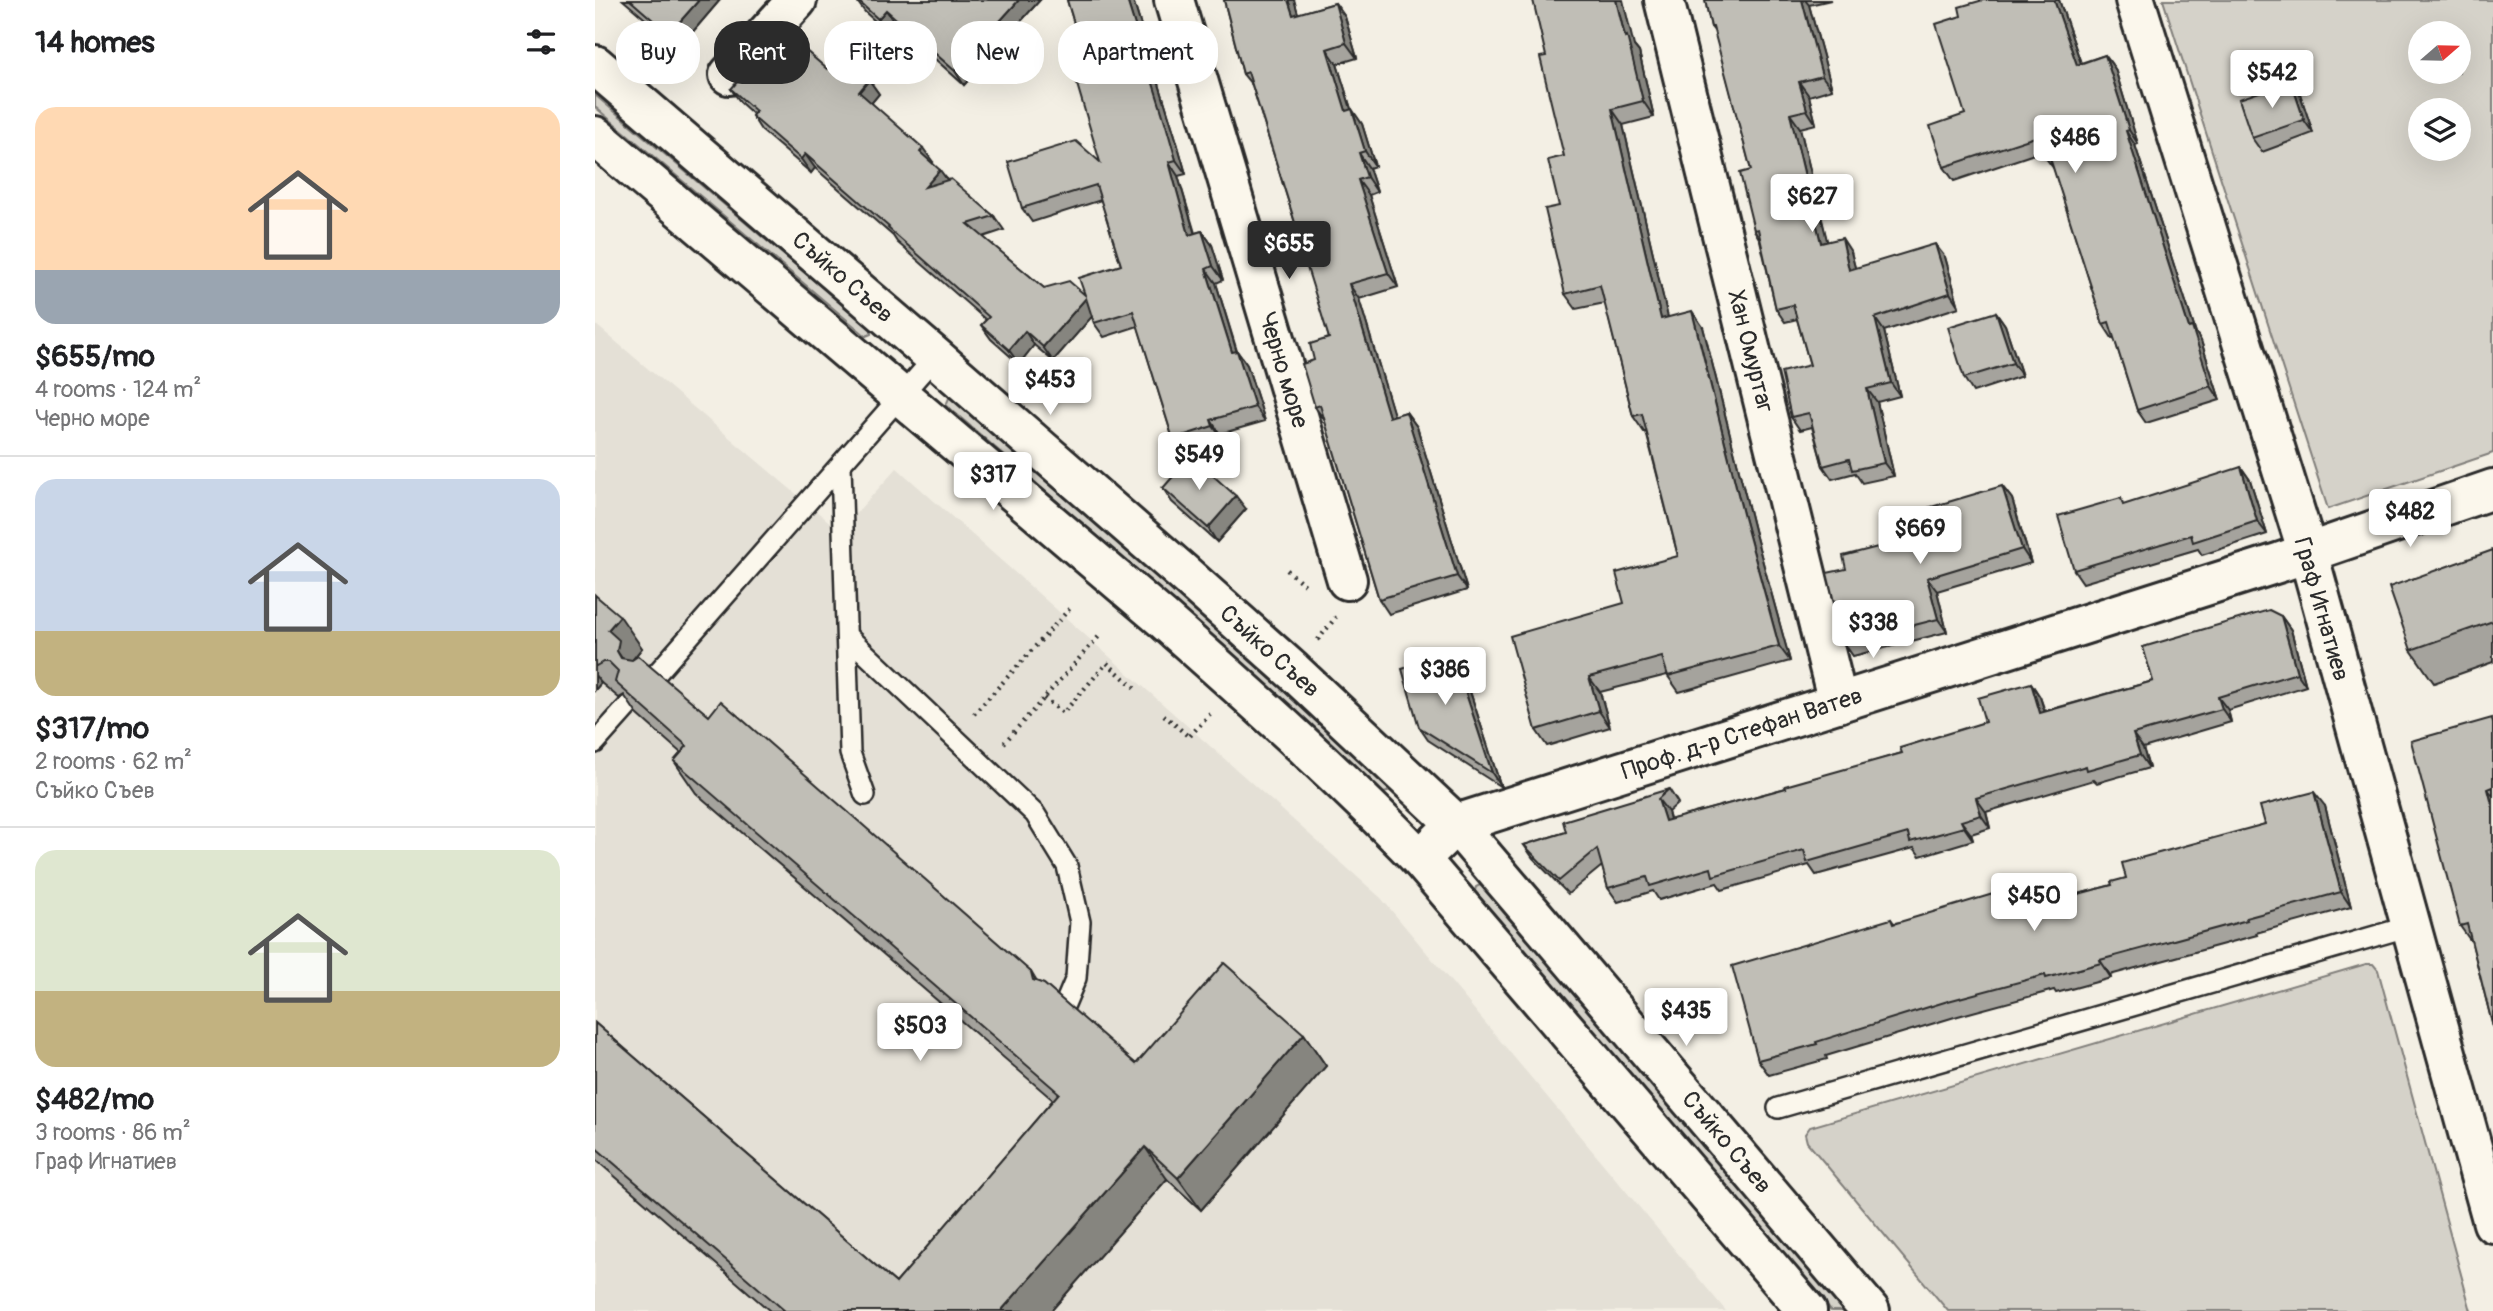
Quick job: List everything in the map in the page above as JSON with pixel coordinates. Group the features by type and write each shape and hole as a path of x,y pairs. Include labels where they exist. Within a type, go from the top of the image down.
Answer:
{"street":[{"path":"778,21 797,0"},
{"name":"Черно море","path":"1174,0 1338,593"},
{"name":"Хан Омуртаг","path":"1664,0 1838,703"},
{"name":"Граф Игнатиев","path":"2134,0 2308,554 2493,1223"},
{"name":"Съйко Съев","path":"595,65 935,356 1293,671 1456,824 1870,1311"},
{"name":"Съйко Съев","path":"595,136 902,395 1251,696 1380,818 1420,859 1807,1311"},
{"name":"Проф. д-р Стефан Ватев","path":"1456,824 2308,554 2493,489"},
{"path":"1420,859 1456,824"}],"lane":[{"path":"651,680 935,356"},
{"path":"841,465 851,753 865,796"},
{"path":"847,636 1035,814 1067,866 1080,922 1076,978 1065,1004"},
{"path":"595,743 628,706"},
{"path":"1778,1108 2410,926"}],"path":[{"path":"1318,640 1338,614 1338,593"},
{"path":"980,708 1072,606"},
{"path":"1010,736 1101,634"},
{"path":"1044,698 1063,713 1107,663 1136,689"},
{"path":"1164,715 1189,737 1215,709"}],"shaded area":[{"path":"2163,0 2493,0 2493,453 2328,509"},
{"path":"595,95 871,329 871,334 866,336 595,107"},
{"path":"595,324 840,531 897,468 1381,898 1726,1311 595,1311"},
{"path":"949,398 1221,631 1388,787 1388,792 1383,793 1215,638 946,405"},
{"path":"1484,886 1848,1311 1831,1311 1474,894 1476,887"},
{"path":"2373,964 2378,970 2471,1311 1948,1311 1807,1142 1805,1134 1810,1127"}],"building":[{"path":"630,0 699,0 680,21 654,21"},
{"path":"857,0 1019,0 1000,21 951,21 951,67 937,55 937,21 898,21 886,10 878,19"},
{"path":"1067,0 1127,0 1134,21 1073,21"},
{"path":"1224,0 1288,0 1293,15 1335,3 1346,43 1327,49 1346,111 1352,109 1365,151 1359,153 1367,177 1358,180 1388,273 1349,284 1389,417 1406,412 1457,576 1379,599 1320,405 1315,407 1302,364 1314,360 1310,344 1329,338 1248,72 1243,74"},
{"path":"1533,0 1616,0 1643,101 1612,109 1661,319 1692,311 1779,646 1668,676 1662,657 1589,677 1599,711 1536,730 1510,636 1624,603 1616,573 1678,556 1642,414 1633,416 1600,285 1565,294 1545,209 1559,206 1548,160 1564,156 1540,57 1546,56"},
{"path":"1705,0 1802,0 1822,76 1799,82 1807,110 1790,114 1821,243 1842,238 1849,270 1935,244 1950,293 1875,318 1891,383 1867,389 1884,463 1852,470 1849,459 1823,466 1809,413 1791,417 1781,372 1810,365 1793,305 1776,309 1758,229 1754,230 1740,173 1751,170"},
{"path":"1983,0 2054,0 2077,65 2105,55 2129,130 2126,131 2189,328 2192,327 2211,386 2137,410 2109,322 2103,324 2049,155 2045,157 2038,136 1944,167 1930,126 1965,114 1936,24 1961,16 1959,7"},
{"path":"810,54 824,66 824,84 866,84 859,92 923,148 920,152 940,170 925,187 951,179 994,216 968,224 1044,288 1069,281 1085,295 1079,278 1121,265 1096,185 1022,208 1008,162 1076,141 1100,162 1077,84 1153,84 1176,160 1169,162 1189,235 1202,231 1213,266 1206,269 1232,352 1237,351 1255,407 1211,420 1213,426 1173,439 1133,311 1094,323 1086,298 1043,347 1025,331 1009,350 981,325 989,317 805,154 801,159 752,116 756,111 731,89 735,84 810,84"},
{"path":"2291,81 2304,120 2252,138 2239,99"},
{"path":"1996,312 2013,363 1964,378 1948,327"},
{"path":"1191,456 1236,496 1208,528 1163,488"},
{"path":"2241,467 2257,521 2193,542 2191,535 2074,570 2058,516 2121,498 2123,505"},
{"path":"2002,486 2022,549 1927,578 1938,619 1844,643 1827,573 1846,569 1843,556 1936,532 1928,508"},
{"path":"2493,550 2493,621 2411,650 2389,587"},
{"path":"595,595 620,616 608,630 619,640 617,651 621,658 632,660 638,656 709,716 721,701 1031,972 1033,980 1044,984 1136,1064 1224,963 1304,1034 1178,1178 1145,1147 1001,1311 785,1311 595,1147 595,1023 896,1283 1059,1093 674,761 687,746 615,682 618,671 609,662 595,665"},
{"path":"2269,610 2281,616 2297,673 2218,697 2222,709 2133,734 2140,755 2087,770 2086,766 1976,798 1981,815 1961,821 1964,827 1910,842 1908,833 1807,862 1804,850 1713,876 1711,868 1650,886 1647,877 1608,888 1597,849 1559,881 1524,845 1566,832 1563,821 1669,789 1658,799 1665,821 1902,753 1900,748 1985,722 1978,698 2031,683 2040,713 2153,681 2143,647"},
{"path":"1453,654 1492,773 1419,727 1402,669"},
{"path":"2492,718 2493,787 2488,789 2493,808 2493,1027 2467,924 2460,926 2411,741"},
{"path":"2314,792 2341,892 2100,960 2101,963 1948,1001 1816,1042 1817,1044 1758,1060 1732,966 1891,919 1893,924 1993,894 2000,915 2112,885 2111,882 2126,878 2122,863 2265,824 2260,806"}]}
